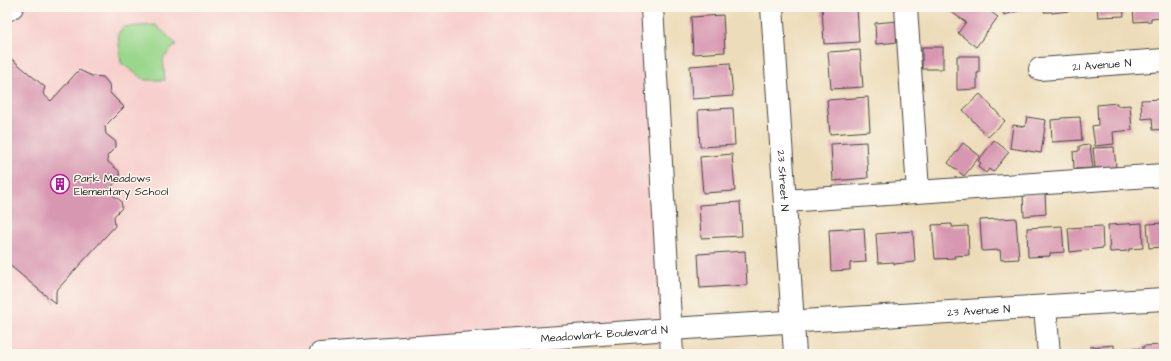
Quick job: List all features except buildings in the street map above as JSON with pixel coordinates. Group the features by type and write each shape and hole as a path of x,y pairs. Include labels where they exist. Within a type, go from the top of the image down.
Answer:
{"street":[{"path":"7,10 12,7"},
{"path":"652,7 672,354"},
{"name":"23 Street N","path":"772,7 796,354"},
{"path":"906,7 918,191"},
{"name":"21 Avenue N","path":"1040,69 1164,60"},
{"path":"785,201 1164,175"},
{"name":"23 Avenue N","path":"793,322 1164,299"},
{"path":"1045,307 1049,354"},
{"name":"Meadowlark Boulevard N","path":"320,354 671,329 793,322"}],"shaded area":[{"path":"12,7 652,7 671,329 320,354 7,354 7,10"}],"green space":[{"path":"156,25 176,44 163,59 165,80 145,80 121,63 118,34 123,27"}],"place":[{"name":"Park Meadows Elementary School","path":"60,184"}]}
